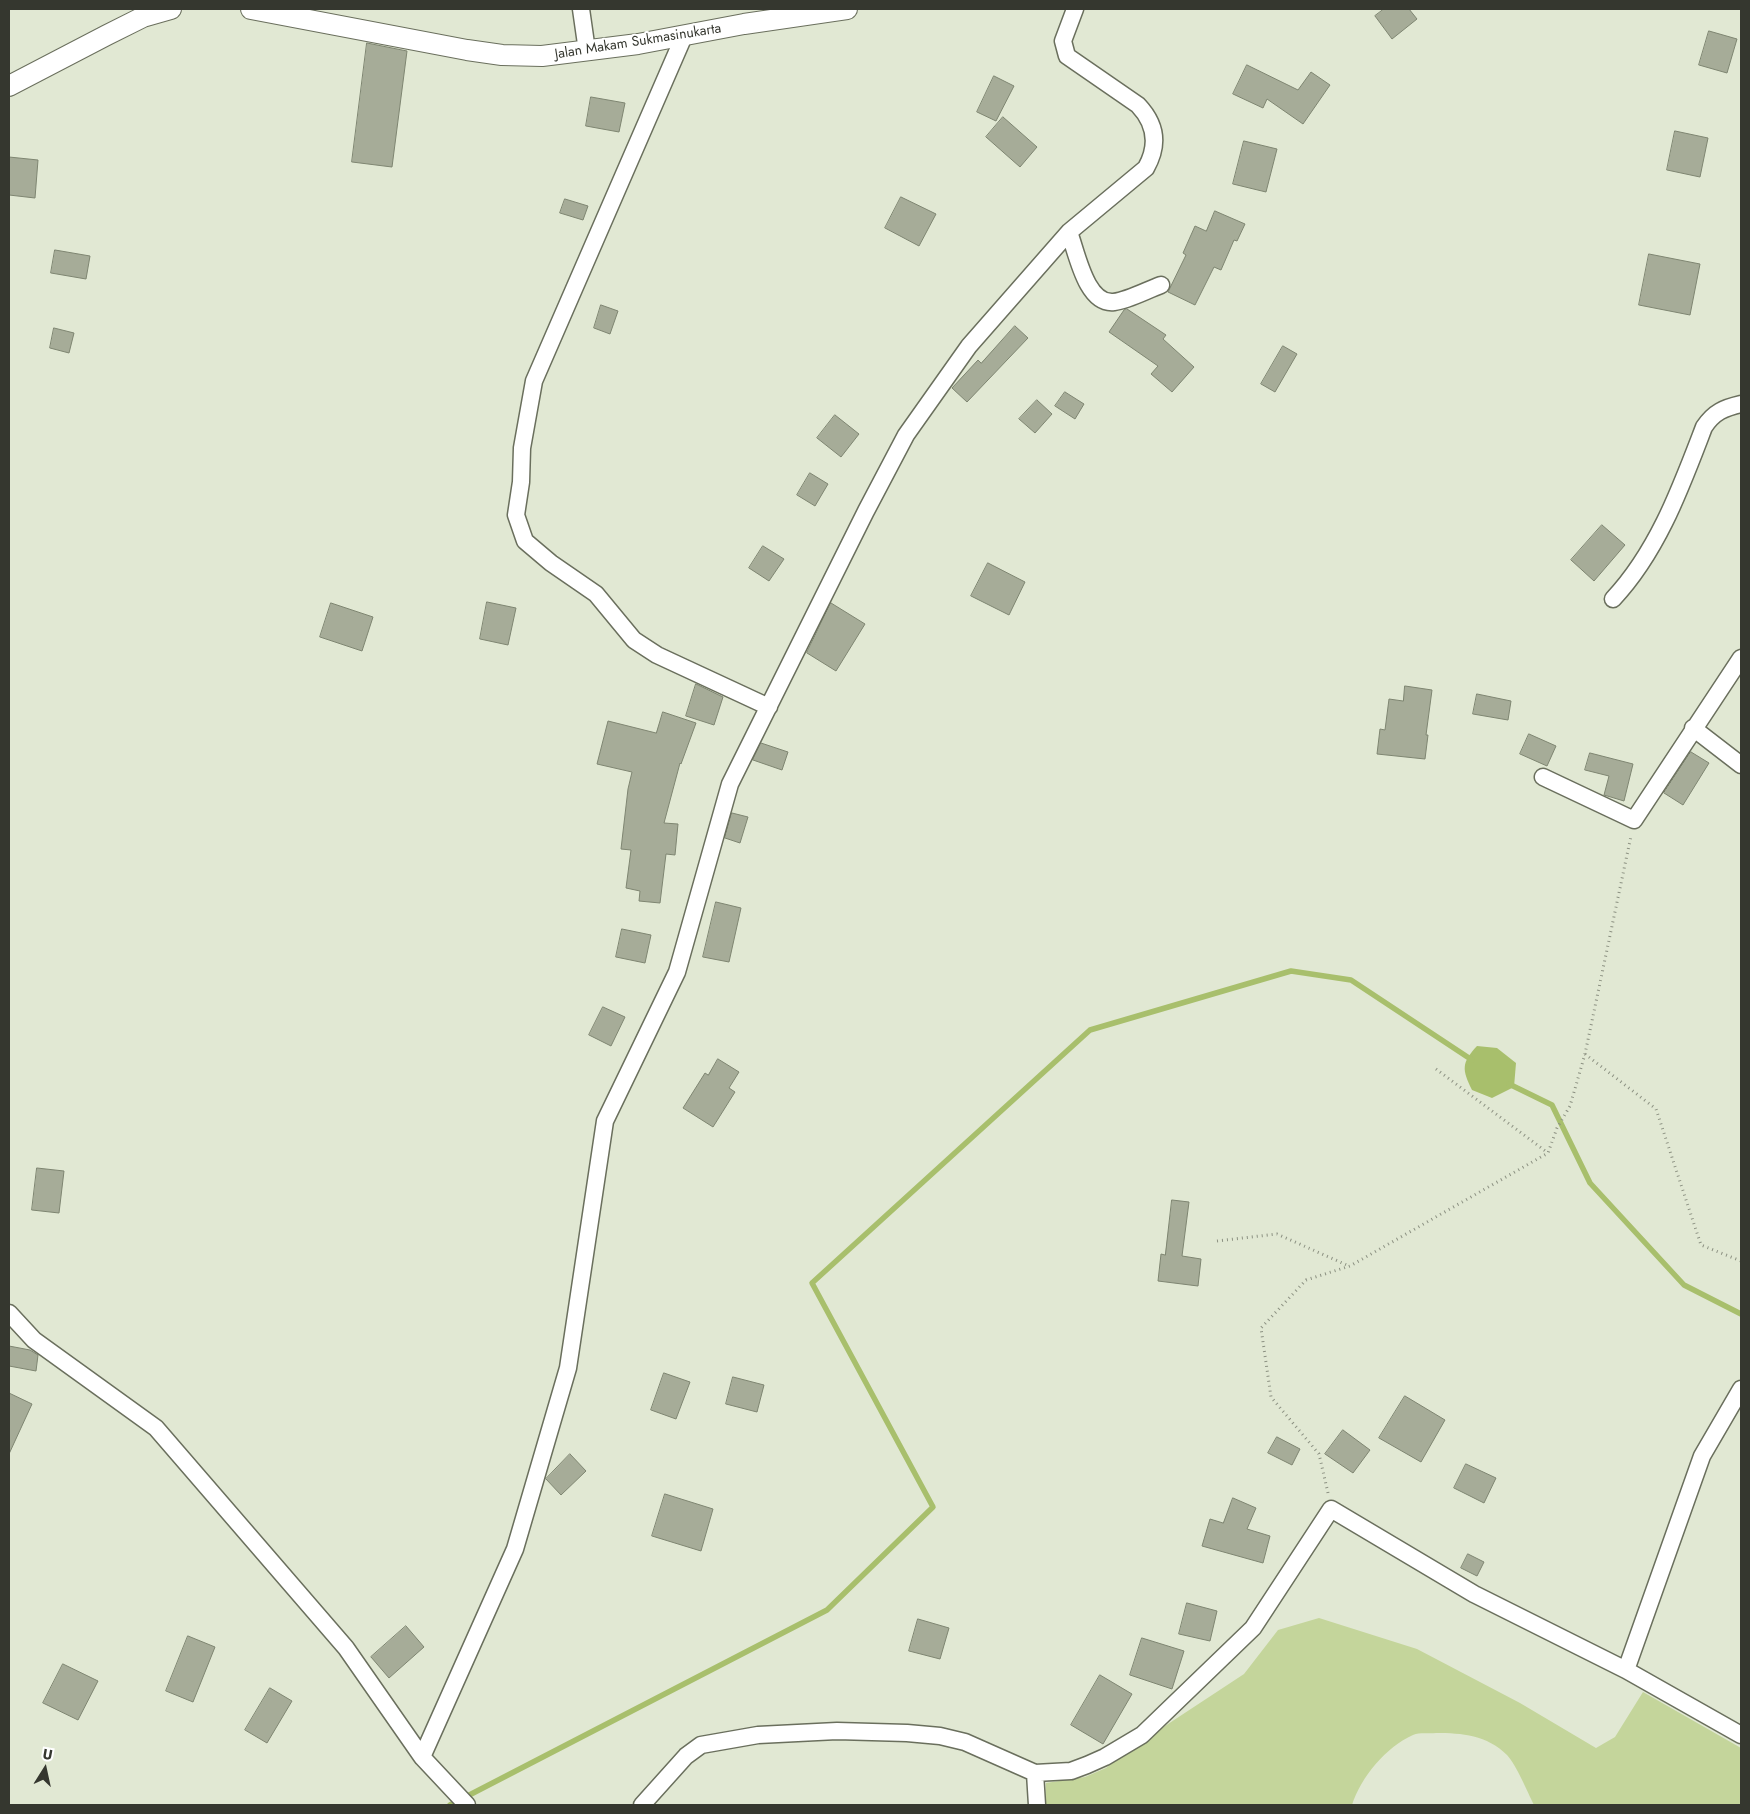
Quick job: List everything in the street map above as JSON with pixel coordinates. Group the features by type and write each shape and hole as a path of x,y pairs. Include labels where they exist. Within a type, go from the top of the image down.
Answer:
{"street":[{"path":"9,86 143,17 171,9"},
{"name":"Jalan Makam Sukmasinukarta","path":"252,9 502,55 542,56 684,36 790,14 847,9"},
{"path":"581,9 587,51"},
{"path":"422,1757 516,1549 568,1368 605,1121 677,972 730,784 906,435 969,346 1069,232 1146,168 1153,155 1155,140 1153,127 1148,115 1138,105 1067,56 1063,41 1075,9"},
{"path":"684,36 534,382 522,448 521,482 516,515 525,541 551,563 596,594 634,640 657,655 769,707"},
{"path":"1069,232 1089,289 1103,301 1114,302 1161,285"},
{"path":"1614,599 1634,577 1662,526 1704,427 1713,414 1725,408 1741,404"},
{"path":"1543,777 1634,820 1741,658"},
{"path":"1693,728 1741,765"},
{"path":"9,1313 34,1340 156,1428 346,1648 422,1757 455,1790 467,1805"},
{"path":"1626,1670 1702,1456 1741,1389"},
{"path":"642,1805 686,1756 701,1745 758,1735 837,1731 940,1736 965,1742 1036,1773 1054,1773 1079,1768 1105,1758 1142,1735 1253,1628 1331,1509 1474,1594 1626,1670 1741,1735"},
{"path":"1036,1773 1037,1805"}],"path":[{"path":"1331,1509 1319,1454 1272,1397 1261,1328 1306,1280 1350,1266 1548,1153 1556,1128 1570,1106 1585,1054 1634,820"},
{"path":"1585,1054 1656,1109 1701,1245 1741,1261"},
{"path":"1436,1069 1548,1153"},
{"path":"1217,1241 1277,1234 1350,1266"}],"shaded area":[{"path":"1477,1046 1497,1048 1516,1063 1514,1087 1492,1098 1472,1090 1466,1077 1465,1067 1468,1057"},
{"path":"1319,1618 1417,1649 1520,1703 1596,1748 1615,1737 1643,1692 1741,1748 1741,1805 1534,1805 1514,1765 1499,1748 1474,1736 1422,1733 1403,1740 1384,1755 1368,1774 1352,1805 1045,1805 1046,1783 1085,1777 1106,1768 1127,1751 1244,1674 1278,1630"}],"building":[{"path":"1384,9 1409,9 1417,19 1392,39 1375,16"},
{"path":"1709,31 1737,39 1727,73 1699,65"},
{"path":"367,43 407,51 392,167 352,162"},
{"path":"1247,65 1298,90 1311,72 1330,85 1303,124 1267,99 1263,108 1233,94"},
{"path":"994,76 1014,86 996,121 977,112"},
{"path":"591,97 625,103 619,132 586,126"},
{"path":"1003,117 1037,147 1020,167 986,137"},
{"path":"1675,131 1708,138 1700,177 1667,170"},
{"path":"1244,141 1277,149 1266,192 1233,184"},
{"path":"9,157 38,160 35,198 9,195"},
{"path":"901,197 936,214 919,246 885,228"},
{"path":"565,199 588,206 583,220 560,213"},
{"path":"1215,211 1245,224 1237,241 1234,240 1221,270 1214,267 1195,305 1168,292 1186,255 1183,253 1195,226 1206,231"},
{"path":"55,250 90,256 86,279 51,273"},
{"path":"1649,254 1700,264 1690,315 1639,305"},
{"path":"601,305 618,311 610,334 594,328"},
{"path":"1127,309 1166,335 1163,339 1194,367 1172,392 1151,374 1158,366 1109,332 1124,310"},
{"path":"1015,326 1028,338 967,402 952,388 978,360 981,363"},
{"path":"54,328 74,333 69,353 50,348"},
{"path":"1283,346 1297,354 1275,392 1261,384"},
{"path":"1065,392 1084,404 1075,419 1055,406"},
{"path":"1037,400 1052,414 1035,433 1019,419"},
{"path":"835,415 859,434 841,457 817,438"},
{"path":"810,473 828,484 815,506 797,495"},
{"path":"1602,525 1625,545 1594,581 1571,560"},
{"path":"763,546 784,559 769,581 749,568"},
{"path":"988,563 1025,582 1009,615 971,596"},
{"path":"487,602 516,608 508,645 480,639"},
{"path":"331,603 373,617 362,651 320,637"},
{"path":"831,603 865,624 836,671 807,653"},
{"path":"696,684 723,697 714,725 686,716"},
{"path":"1405,686 1432,690 1425,759 1377,754 1380,729 1385,730 1389,699 1403,701"},
{"path":"1477,694 1511,701 1508,720 1473,714"},
{"path":"663,712 696,723 680,763 664,823 678,824 675,855 666,854 660,903 639,901 640,891 626,888 631,850 621,849 628,789 632,772 597,764 608,721 656,733"},
{"path":"1529,734 1556,746 1547,766 1520,754"},
{"path":"761,743 788,752 782,770 753,760"},
{"path":"1691,752 1709,763 1683,805 1664,793"},
{"path":"1590,753 1633,764 1624,801 1604,795 1609,776 1585,770"},
{"path":"732,813 748,817 740,843 725,838"},
{"path":"716,902 741,908 729,962 703,957"},
{"path":"622,929 651,935 645,963 616,957"},
{"path":"603,1007 625,1017 611,1046 589,1035"},
{"path":"718,1059 739,1072 729,1088 735,1092 713,1127 683,1108 705,1073 708,1075"},
{"path":"37,1168 64,1171 59,1213 32,1210"},
{"path":"1172,1200 1189,1202 1182,1256 1201,1259 1198,1286 1158,1281 1161,1254 1165,1255"},
{"path":"9,1346 30,1350 38,1355 36,1371 9,1366"},
{"path":"664,1373 690,1382 676,1419 651,1410"},
{"path":"733,1377 764,1385 757,1412 726,1404"},
{"path":"9,1393 32,1404 9,1454"},
{"path":"1405,1396 1445,1420 1421,1462 1379,1438"},
{"path":"1343,1430 1370,1450 1353,1473 1325,1454"},
{"path":"1277,1437 1300,1449 1292,1465 1268,1453"},
{"path":"570,1454 586,1471 561,1495 546,1479"},
{"path":"1466,1464 1496,1478 1484,1503 1454,1488"},
{"path":"665,1494 713,1509 701,1551 652,1536"},
{"path":"1233,1498 1256,1508 1247,1529 1270,1536 1263,1563 1202,1546 1210,1519 1223,1523"},
{"path":"1468,1554 1484,1562 1477,1576 1461,1568"},
{"path":"1187,1603 1217,1611 1210,1641 1179,1634"},
{"path":"918,1619 949,1628 940,1659 909,1651"},
{"path":"406,1626 424,1647 389,1678 371,1657"},
{"path":"188,1636 215,1647 193,1702 166,1691"},
{"path":"1142,1638 1184,1651 1172,1689 1130,1675"},
{"path":"63,1664 98,1681 78,1720 43,1703"},
{"path":"1100,1675 1132,1694 1103,1744 1071,1725"},
{"path":"270,1688 292,1701 267,1743 245,1730"}],"waterway":[{"path":"450,1805 827,1610 933,1507 812,1283 1090,1030 1291,971 1351,980 1472,1060"},
{"path":"1509,1084 1552,1105 1590,1183 1684,1285 1741,1314"}]}
